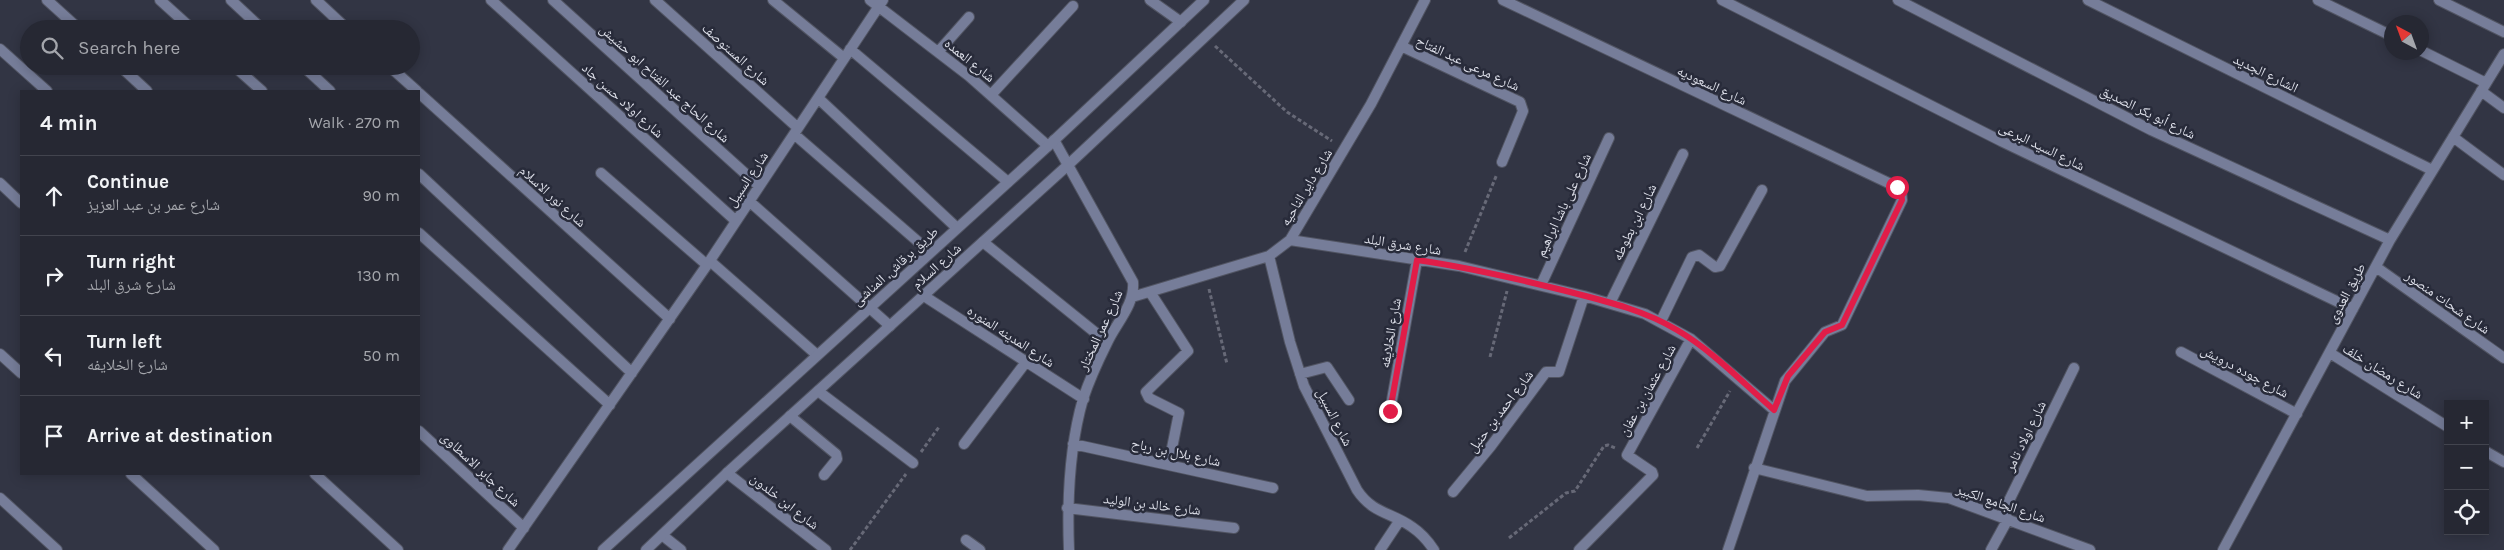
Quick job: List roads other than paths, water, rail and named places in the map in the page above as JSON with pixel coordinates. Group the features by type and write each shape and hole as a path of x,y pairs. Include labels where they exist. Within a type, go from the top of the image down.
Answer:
{"street":[{"path":"47,0 69,20"},
{"path":"160,0 182,20"},
{"path":"231,0 252,20"},
{"path":"316,0 338,20"},
{"name":"شارع اولاد حسن جاد","path":"491,0 736,220"},
{"name":"شارع الحاج عبد الفتاح ابو حشيش","path":"553,0 759,186"},
{"name":"شارع المستوصف","path":"655,0 930,252"},
{"path":"773,0 844,58"},
{"path":"1150,0 1181,22"},
{"name":"طريق برقاش, المناشى","path":"603,550 1051,143 1204,0"},
{"name":"شارع السلام","path":"646,550 727,473 1068,165 1244,0"},
{"name":"شارع داير الناحيه","path":"1132,298 1269,256 1290,240 1345,149 1425,0"},
{"name":"شارع السعوديه","path":"1503,0 1897,187 1901,192 1902,200 1842,325 1825,332 1788,376 1774,410"},
{"name":"شارع السيد البرعى","path":"1722,0 2001,142 2353,309"},
{"name":"شارع أبو بكر الصديق","path":"1898,0 2152,130 2390,240"},
{"name":"الشارع الجديد","path":"2088,0 2432,170"},
{"path":"2318,0 2384,32"},
{"path":"2439,0 2504,32"},
{"name":"شارع السبيل","path":"508,550 750,201 850,49 877,2"},
{"name":"شارع العمده","path":"877,2 1051,143"},
{"path":"990,95 1073,6"},
{"path":"938,52 969,17"},
{"name":"شارع مرعى عبد الفتاح","path":"1401,46 1520,102 1523,111 1502,162"},
{"path":"0,49 20,67"},
{"path":"850,49 1008,182"},
{"name":"طريق العدوى","path":"2222,550 2390,240 2504,54"},
{"path":"2429,55 2483,87 2504,108"},
{"path":"29,75 46,90"},
{"path":"130,75 146,90"},
{"path":"244,75 261,90"},
{"path":"313,75 329,90"},
{"name":"شارع نور الاسلام","path":"399,75 416,90"},
{"name":"شارع نور الاسلام","path":"420,94 670,319"},
{"path":"818,98 957,228"},
{"path":"2453,137 2504,175"},
{"name":"شارع على باشا ابراهيم","path":"1541,285 1609,138"},
{"name":"شارع عمر المختار","path":"1051,143 1068,165 1133,282 1132,298 1107,342 1084,399 1073,444 1067,508 1069,550"},
{"name":"شارع ابن بطوطه","path":"1610,302 1683,154"},
{"path":"601,173 817,355"},
{"path":"420,175 632,372"},
{"path":"0,183 20,202"},
{"path":"1661,321 1692,257 1699,255 1715,267 1720,266 1762,190"},
{"path":"750,201 890,326"},
{"path":"420,234 610,405"},
{"name":"شارع شرق البلد","path":"1290,240 1459,266 1610,302 1661,321 1691,339 1774,410"},
{"path":"983,242 1107,342"},
{"name":"شارع السبيل","path":"1269,256 1300,374 1311,402 1363,499 1380,512 1400,520 1419,532 1434,550"},
{"name":"شارع الخلايفه","path":"1390,411 1417,260"},
{"name":"شارع شحات منصور","path":"2376,268 2504,358"},
{"path":"1150,292 1188,351 1146,392 1149,398 1179,414 1169,463"},
{"name":"شارع المدينه المنوره","path":"924,296 1084,399"},
{"name":"شارع احمد بن حنبل","path":"1453,492 1491,446 1546,372 1559,372 1584,296"},
{"name":"شارع عثمان بن عفان","path":"1579,550 1653,475 1652,472 1626,455 1691,339"},
{"name":"شارع جوده درويش","path":"2180,352 2297,414"},
{"name":"شارع رمضان خلف","path":"2330,353 2444,424"},
{"path":"0,354 20,372"},
{"path":"964,444 1026,362"},
{"path":"1300,374 1327,367 1349,400"},
{"name":"شارع اولاد تامر","path":"1991,550 2074,368"},
{"path":"818,391 914,463"},
{"path":"1728,550 1774,410"},
{"path":"790,416 836,454 836,459 824,475"},
{"name":"شارع جابر الاسطاوى","path":"420,432 524,528"},
{"name":"شارع بلال بن رباح","path":"1073,444 1169,463 1274,488"},
{"path":"2489,453 2504,462"},
{"name":"شارع الجامع الكبير","path":"1754,468 1867,496 1918,495 1949,498 2090,550"},
{"name":"شارع ابن خلدون","path":"727,473 826,550"},
{"path":"132,475 214,550"},
{"path":"316,475 398,550"},
{"path":"0,498 57,550"},
{"name":"شارع خالد بن الوليد","path":"1067,508 1234,528"},
{"path":"1380,550 1400,520"},
{"path":"662,535 681,550"},
{"path":"966,540 980,550"}]}
